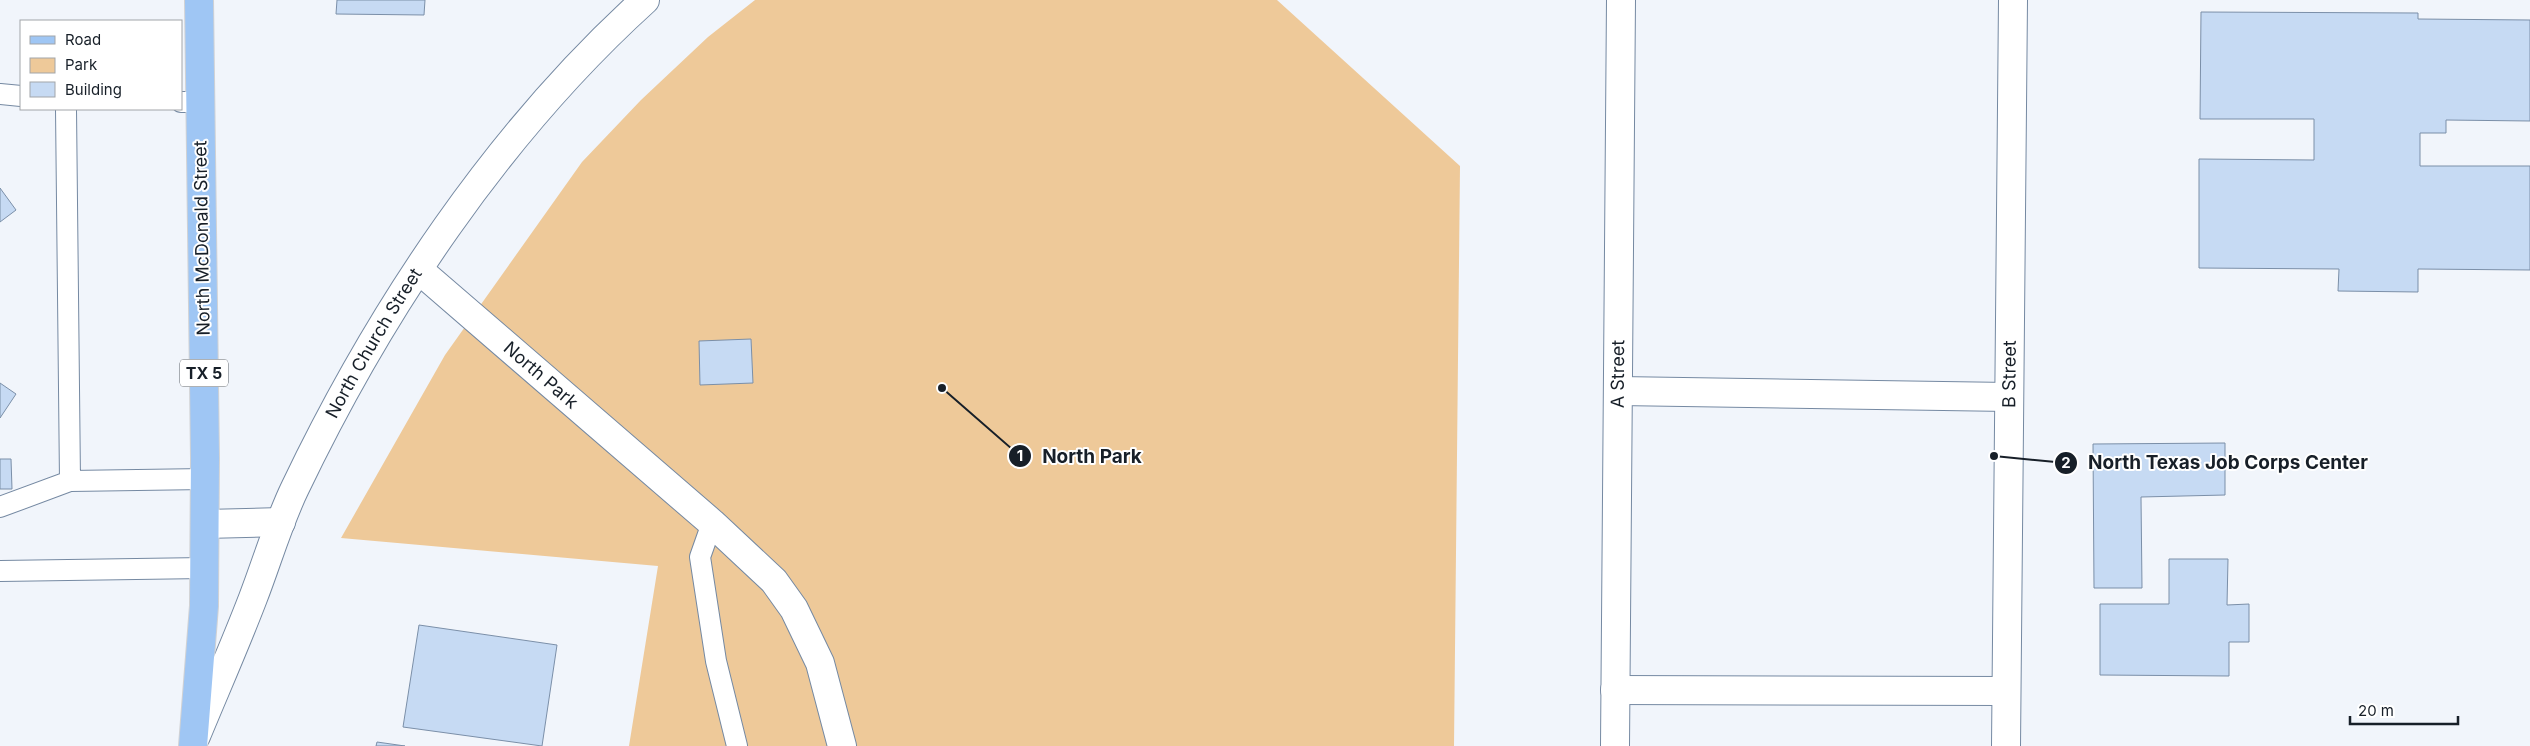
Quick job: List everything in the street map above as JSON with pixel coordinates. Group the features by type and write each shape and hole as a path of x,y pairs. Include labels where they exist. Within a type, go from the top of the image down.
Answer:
{"main road":[{"name":"North McDonald Street","path":"193,744 204,606 205,524 191,102 199,0"}],"street":[{"name":"North Church Street","path":"193,744 252,601 294,490 344,391 419,270 510,142 582,60 645,0"},
{"name":"A Street","path":"1615,746 1621,0"},
{"name":"B Street","path":"2006,746 2013,0"},
{"name":"North Park","path":"419,270 712,523 774,581 794,609 820,663 842,746"},
{"path":"1619,391 2009,397"},
{"path":"205,524 281,522"},
{"path":"1615,690 2006,691"}],"lane":[{"path":"0,94 20,96"},
{"path":"66,110 70,481"},
{"path":"0,507 70,481 205,479"},
{"path":"712,523 700,557 716,661 737,746"},
{"path":"0,571 204,568"}],"green space":[{"path":"755,0 1277,0 1460,166 1454,746 629,746 658,566 341,538 445,355 582,162 641,100 708,37"}],"building":[{"path":"337,0 425,0 424,15 336,14"},
{"path":"2201,12 2418,13 2418,19 2530,20 2530,121 2446,120 2446,133 2420,133 2420,166 2530,166 2530,270 2418,269 2418,292 2338,291 2339,269 2199,268 2199,159 2314,160 2314,119 2200,119"},
{"path":"0,188 16,210 0,222"},
{"path":"751,339 753,383 700,385 699,341"},
{"path":"0,383 16,394 0,418"},
{"path":"2225,443 2225,495 2141,497 2142,588 2094,588 2093,444"},
{"path":"0,459 11,459 12,489 0,489"},
{"path":"2169,559 2228,559 2227,605 2249,604 2249,642 2229,642 2229,676 2100,675 2100,604 2169,604"},
{"path":"419,625 557,645 542,746 403,727"},
{"path":"377,742 405,746 376,746"}],"place":[{"name":"North Park","path":"942,388"},
{"name":"North Texas Job Corps Center","path":"1994,456"}]}
